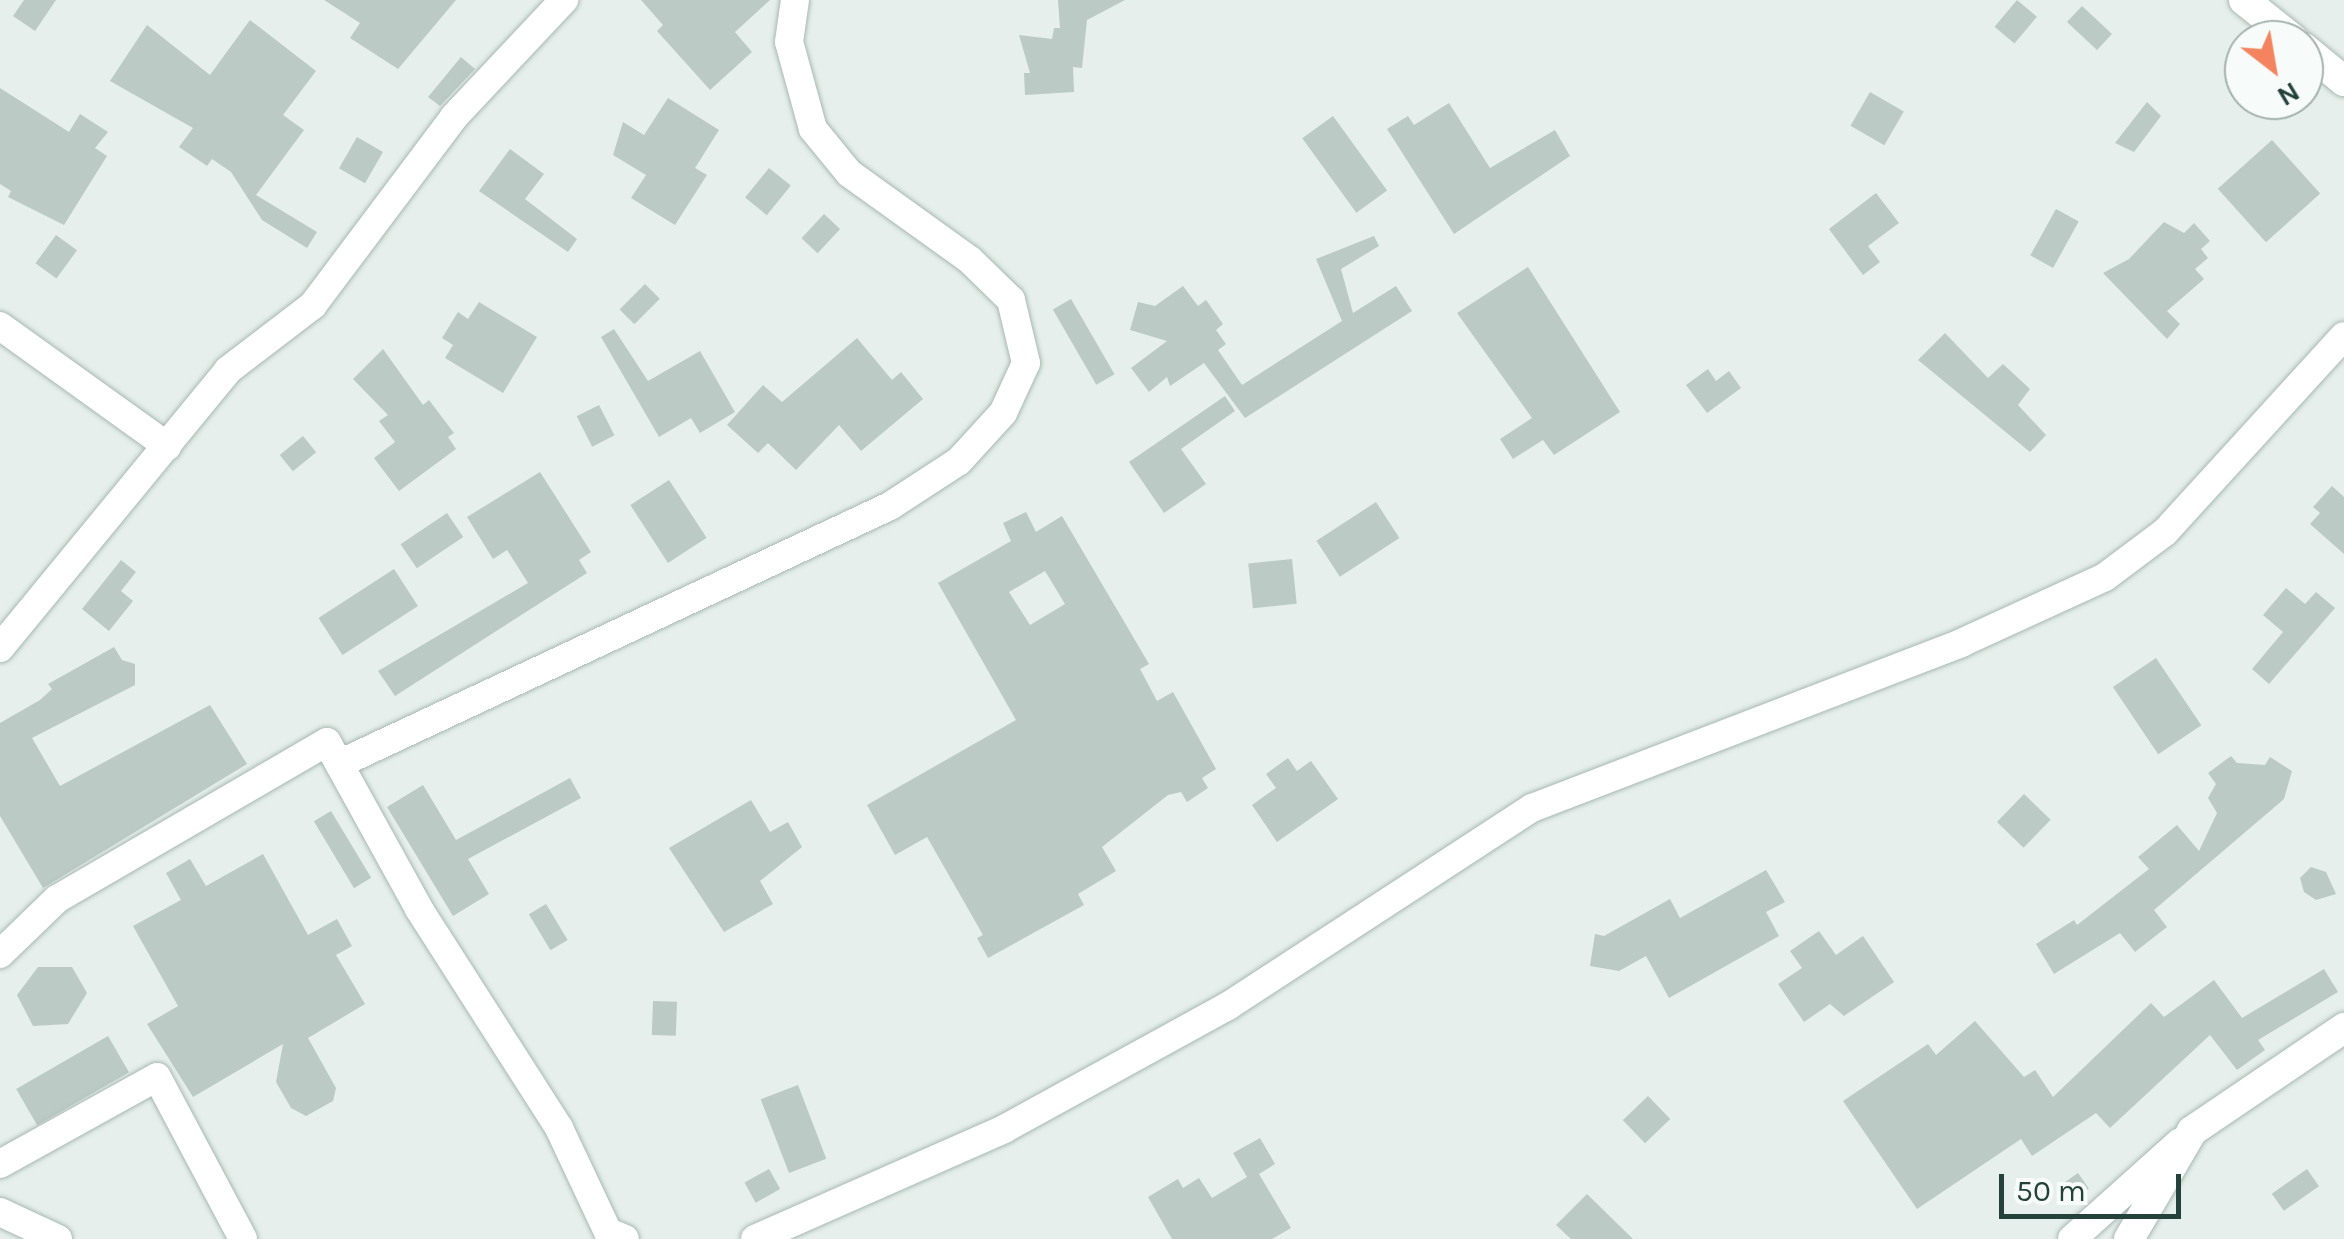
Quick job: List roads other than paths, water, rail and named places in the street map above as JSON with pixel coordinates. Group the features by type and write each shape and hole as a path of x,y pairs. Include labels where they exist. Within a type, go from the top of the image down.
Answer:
{"street":[{"path":"0,648 228,370 313,306 454,116 564,0"},
{"path":"339,764 890,506 959,461 1003,413 1026,363 1011,300 970,260 849,173 813,128 789,42 795,0"},
{"path":"2245,0 2270,20"},
{"path":"2324,64 2344,81"},
{"path":"0,326 167,446"},
{"path":"755,1239 1004,1129 1211,1016 1532,808 1961,643 2105,577 2165,532 2344,336"},
{"path":"0,954 57,898 326,742 419,909 559,1128 608,1232 625,1239"},
{"path":"2072,1239 2192,1132 2344,1029"},
{"path":"0,1164 157,1077 243,1239"},
{"path":"2129,1239 2192,1132"},
{"path":"0,1212 58,1239"}]}
